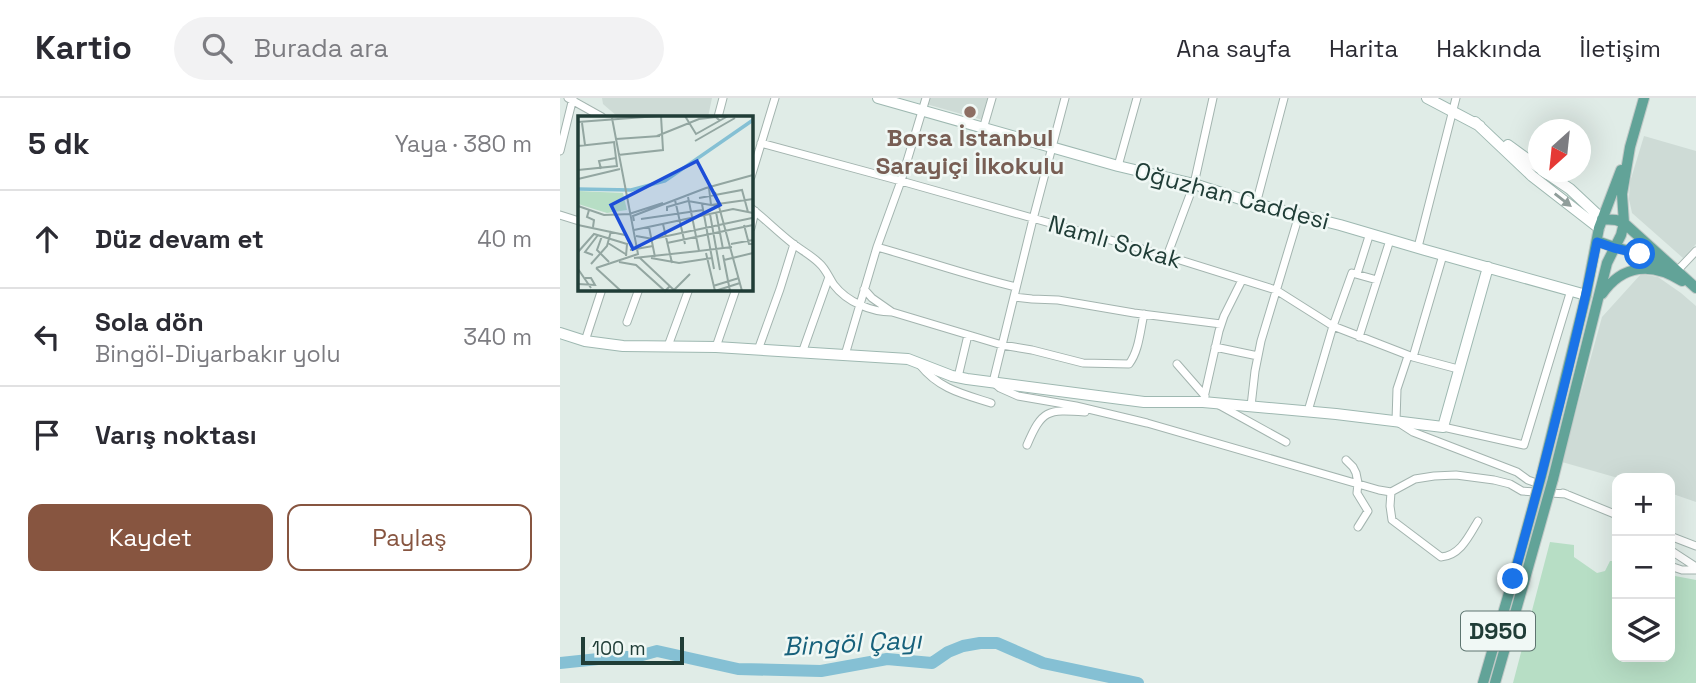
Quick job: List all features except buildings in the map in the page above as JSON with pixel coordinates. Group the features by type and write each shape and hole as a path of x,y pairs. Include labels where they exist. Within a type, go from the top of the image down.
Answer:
{"main road":[{"name":"D950","path":"1483,683 1541,477 1601,223 1630,147 1644,98"},
{"name":"D950","path":"1495,683 1553,479 1608,263 1621,236 1624,223 1622,194 1630,147"},
{"path":"1601,223 1616,220 1624,223 1696,289"},
{"path":"1597,242 1654,259 1696,289"},
{"path":"1598,299 1608,285 1627,272 1640,268 1672,275 1696,289"}],"street":[{"path":"718,116 723,98"},
{"path":"752,174 775,98"},
{"name":"Oğuzhan Caddesi","path":"878,98 1586,295"},
{"path":"845,355 926,98"},
{"path":"983,129 992,98"},
{"path":"993,382 1032,219 1065,98"},
{"path":"1118,166 1138,98"},
{"path":"1167,257 1194,184 1213,98"},
{"path":"1256,204 1284,98"},
{"path":"1427,98 1475,122 1528,160"},
{"path":"1418,247 1456,98"},
{"path":"560,151 571,99 601,116"},
{"path":"1475,122 1532,176 1601,223"},
{"name":"Namlı Sokak","path":"761,143 1276,290 1333,326 1410,357 1458,369"},
{"path":"1559,182 1601,223"},
{"path":"753,209 822,265 835,286 860,305 1002,345 1083,363 1129,364 1138,345 1144,314"},
{"path":"560,215 578,222"},
{"path":"1251,406 1258,356 1299,215"},
{"path":"1357,274 1370,233"},
{"path":"1359,337 1390,240"},
{"path":"758,350 794,244"},
{"path":"877,247 1016,286"},
{"path":"1677,271 1696,251"},
{"path":"1396,421 1397,389 1443,255"},
{"path":"1443,427 1488,267"},
{"path":"1308,411 1352,273 1377,280"},
{"path":"802,353 830,277"},
{"path":"1204,399 1221,324 1242,280"},
{"path":"864,289 892,312"},
{"path":"585,341 601,290"},
{"path":"627,322 639,290"},
{"path":"668,346 689,290"},
{"path":"716,347 736,290"},
{"path":"1216,403 1443,427 1524,445 1571,290"},
{"path":"1014,297 1058,300 1221,324"},
{"path":"560,333 585,341 623,346 716,347 908,359 958,377 993,382 1143,402 1204,399 1286,442"},
{"path":"958,377 968,335"},
{"path":"1215,348 1258,356"},
{"path":"917,361 929,376 942,385 991,403"},
{"path":"1177,364 1204,399"},
{"path":"993,382 1018,396 1147,423 1391,492 1415,480 1456,475 1502,482 1521,491 1566,494"},
{"path":"1027,445 1042,416 1068,411 1103,414"},
{"path":"1396,421 1413,432 1517,472 1528,480 1612,513"},
{"path":"1346,460 1353,467 1358,483 1357,493 1368,511 1358,527"},
{"path":"1391,492 1392,520 1441,557 1452,556 1462,547 1478,521"},
{"path":"1675,538 1696,546"},
{"path":"1675,554 1696,569"},
{"path":"1675,568 1696,569"}],"shaded area":[{"path":"602,98 712,98 708,116 617,116 603,104"},
{"name":"Borsa İstanbul Sarayiçi İlkokulu","path":"928,98 989,98 983,120 926,104"},
{"path":"1644,136 1696,151 1696,244 1683,258 1632,213 1630,182"},
{"path":"1641,274 1658,277 1696,306 1696,502 1675,495 1675,473 1612,473 1612,476 1562,462 1602,317"}],"green space":[{"path":"1550,542 1574,545 1574,557 1597,573 1605,571 1612,561 1612,662 1675,662 1675,576 1696,580 1696,683 1513,683"}],"waterway":[{"name":"Bingöl Çayı","path":"560,663 635,657 657,651 738,669 821,671 887,659 932,663 963,646 997,643 1043,663 1138,683"}],"place":[{"name":"Borsa İstanbul Sarayiçi İlkokulu","path":"970,112"}],"route":[{"path":"1513,579 1541,477 1597,242 1640,254"}]}
